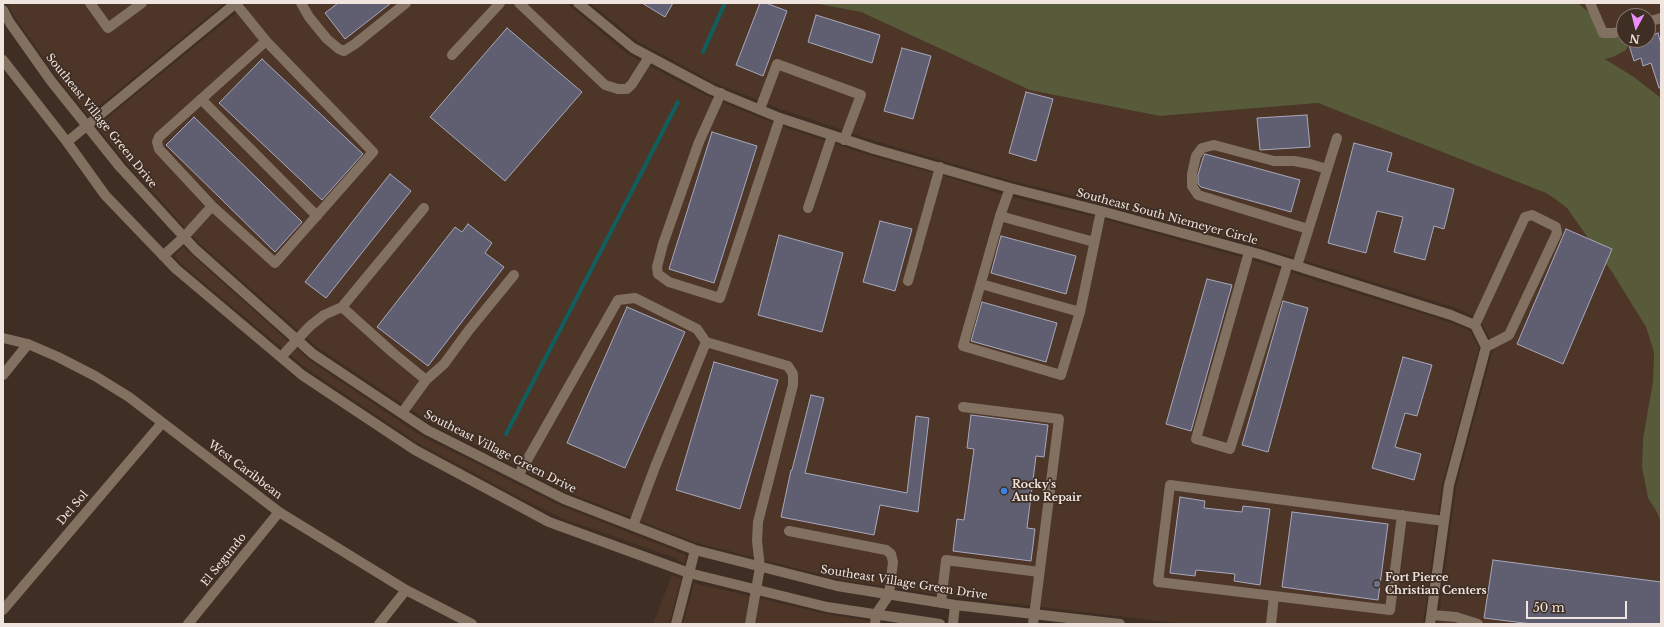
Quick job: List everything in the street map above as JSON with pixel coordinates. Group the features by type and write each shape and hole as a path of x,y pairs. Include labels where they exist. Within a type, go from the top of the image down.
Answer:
{"street":[{"path":"90,3 108,28 142,3"},
{"path":"67,142 236,3 266,41 373,152 275,263 212,206 159,149 157,142 158,136 266,41"},
{"path":"302,3 309,16 327,39 339,50 344,51 406,3"},
{"path":"452,55 500,3"},
{"path":"519,3 605,85 618,89 627,89 632,84 649,57"},
{"name":"Southeast South Niemeyer Circle","path":"578,3 633,48 712,90 780,118 844,140 1010,188 1102,211 1249,252 1451,315 1475,325"},
{"path":"1590,3 1603,32 1616,32"},
{"name":"Southeast Village Green Drive","path":"3,10 10,23 51,81 120,167 195,249 313,354 427,430 564,499 695,550 837,586 955,604 1034,619 1120,624"},
{"path":"3,60 67,142 105,195 176,269 302,375 415,450 549,522 689,574 875,619 940,624"},
{"path":"760,109 777,64 861,95 844,140"},
{"path":"721,93 699,142 663,244 657,267 658,274 669,282 720,298 780,118"},
{"path":"201,99 317,216"},
{"path":"808,208 832,136"},
{"path":"1249,252 1196,439 1230,449 1292,265 1308,229 1337,138"},
{"path":"1308,229 1198,195 1192,186 1192,174 1196,156 1202,148 1214,145 1274,161 1304,163 1327,169"},
{"path":"908,281 940,167"},
{"path":"1010,188 1000,216 963,346 1062,375 1080,312 1094,242 1102,211"},
{"path":"163,256 184,237 212,206"},
{"path":"281,357 324,315 342,307 424,208"},
{"path":"1478,624 1456,617 1431,619 1449,486 1486,347 1475,325 1525,217 1532,215 1556,227 1557,233 1509,335 1486,347"},
{"path":"1000,216 1094,242"},
{"path":"402,413 426,380 444,364 469,330 514,275"},
{"path":"981,284 1080,312"},
{"path":"518,476 618,300 635,298 697,329 706,342 788,366 793,374 793,385 758,522 760,567 750,624"},
{"path":"342,307 426,380"},
{"name":"West Caribbean","path":"3,338 28,344 95,376 129,397 279,512 406,590 472,624"},
{"path":"633,526 655,467 706,342"},
{"path":"3,375 28,344"},
{"path":"963,407 1058,419 1034,619"},
{"name":"Del Sol","path":"3,610 162,423"},
{"path":"1402,515 1390,610 1158,582 1170,485 1402,515 1444,521"},
{"name":"El Segundo","path":"188,624 279,512"},
{"path":"789,530 886,550 891,554 893,562 889,595 875,619"},
{"path":"676,624 695,550"},
{"path":"940,602 946,560 1039,572"},
{"path":"379,624 406,590"},
{"path":"1271,624 1274,596"},
{"path":"953,624 955,604"}],"shaded area":[{"path":"7,3 225,3 88,115 56,75 15,18"},
{"path":"248,3 566,3 629,55 709,97 778,125 872,156 938,174 1008,196 1100,218 1258,262 1449,322 1470,331 1479,348 1442,485 1423,624 1184,624 941,595 838,579 697,543 567,492 431,423 317,347 199,243 125,161 97,126"},
{"path":"590,3 813,3 861,12 904,32 1160,116 1318,103 1546,193 1567,208 1579,222 1646,327 1654,352 1653,381 1643,439 1642,467 1648,498 1658,514 1661,524 1661,624 1438,624 1456,487 1493,349 1492,343 1478,318 1453,307 1261,247 1103,203 1012,181 875,141 783,110 715,83 637,41"},
{"path":"1578,3 1661,3 1661,98 1634,77 1605,59 1626,48 1656,48 1656,8 1616,8 1616,36"},
{"path":"183,247 309,360 423,437 561,506 686,555 685,563 678,561 678,559 564,519 530,503 418,443 306,368 180,263 174,256"},
{"path":"672,575 681,579 669,624 653,624"},
{"path":"694,583 826,614 888,624 683,624"}],"green space":[{"path":"813,3 1578,3 1616,36 1616,48 1627,48 1613,57 1605,59 1634,77 1661,98 1661,524 1658,514 1648,498 1642,467 1643,439 1653,381 1654,352 1646,327 1612,272 1567,208 1546,193 1318,103 1160,116 1030,90 861,12"}],"building":[{"path":"338,3 391,3 345,39 325,13"},
{"path":"642,3 673,3 665,17"},
{"path":"760,3 766,3 787,11 763,76 736,65"},
{"path":"816,15 880,35 872,63 808,42"},
{"path":"507,28 582,92 505,181 430,117"},
{"path":"1658,33 1661,44 1661,88 1659,88 1651,63 1643,66 1641,58 1634,61 1630,48 1656,48 1656,34"},
{"path":"902,48 931,56 913,119 884,111"},
{"path":"262,59 363,154 322,200 219,103"},
{"path":"1026,92 1053,99 1036,161 1009,153"},
{"path":"1307,115 1310,147 1260,150 1257,118"},
{"path":"194,117 302,222 275,252 166,145"},
{"path":"712,132 757,146 714,283 669,269"},
{"path":"1354,143 1392,153 1387,171 1454,189 1444,229 1434,226 1425,260 1394,252 1403,217 1377,211 1366,253 1328,243"},
{"path":"1205,154 1300,180 1291,212 1201,187 1198,184 1198,175"},
{"path":"390,174 411,191 326,298 305,282"},
{"path":"880,221 912,229 895,291 863,282"},
{"path":"468,224 492,243 485,253 504,267 428,366 377,327 455,227 462,232"},
{"path":"1566,229 1612,249 1563,364 1517,344"},
{"path":"779,235 843,253 822,332 758,315"},
{"path":"1001,236 1076,256 1066,294 991,273"},
{"path":"1207,279 1232,285 1191,431 1166,424"},
{"path":"1283,301 1308,308 1268,452 1242,445"},
{"path":"982,302 1057,323 1046,362 971,341"},
{"path":"627,307 685,332 625,468 567,443"},
{"path":"1403,357 1432,365 1417,416 1405,413 1395,447 1421,454 1414,480 1372,468"},
{"path":"714,362 778,380 740,509 676,490"},
{"path":"811,395 824,398 805,473 907,493 916,416 929,418 918,512 880,505 874,535 781,517 791,470"},
{"path":"971,415 1048,425 1044,457 1036,456 1027,528 1035,529 1031,561 953,551 957,519 964,520 974,449 967,448"},
{"path":"1180,497 1205,501 1204,508 1242,512 1243,506 1270,509 1260,585 1234,581 1235,574 1196,570 1195,576 1170,573"},
{"path":"1292,512 1388,524 1378,600 1282,587"},
{"path":"1493,560 1661,582 1661,624 1532,624 1484,618"}],"waterway":[{"path":"703,52 725,3"},
{"path":"506,434 678,102"}],"place":[{"name":"Rocky's Auto Repair","path":"1004,491"},
{"name":"Fort Pierce Christian Centers","path":"1377,584"}]}
